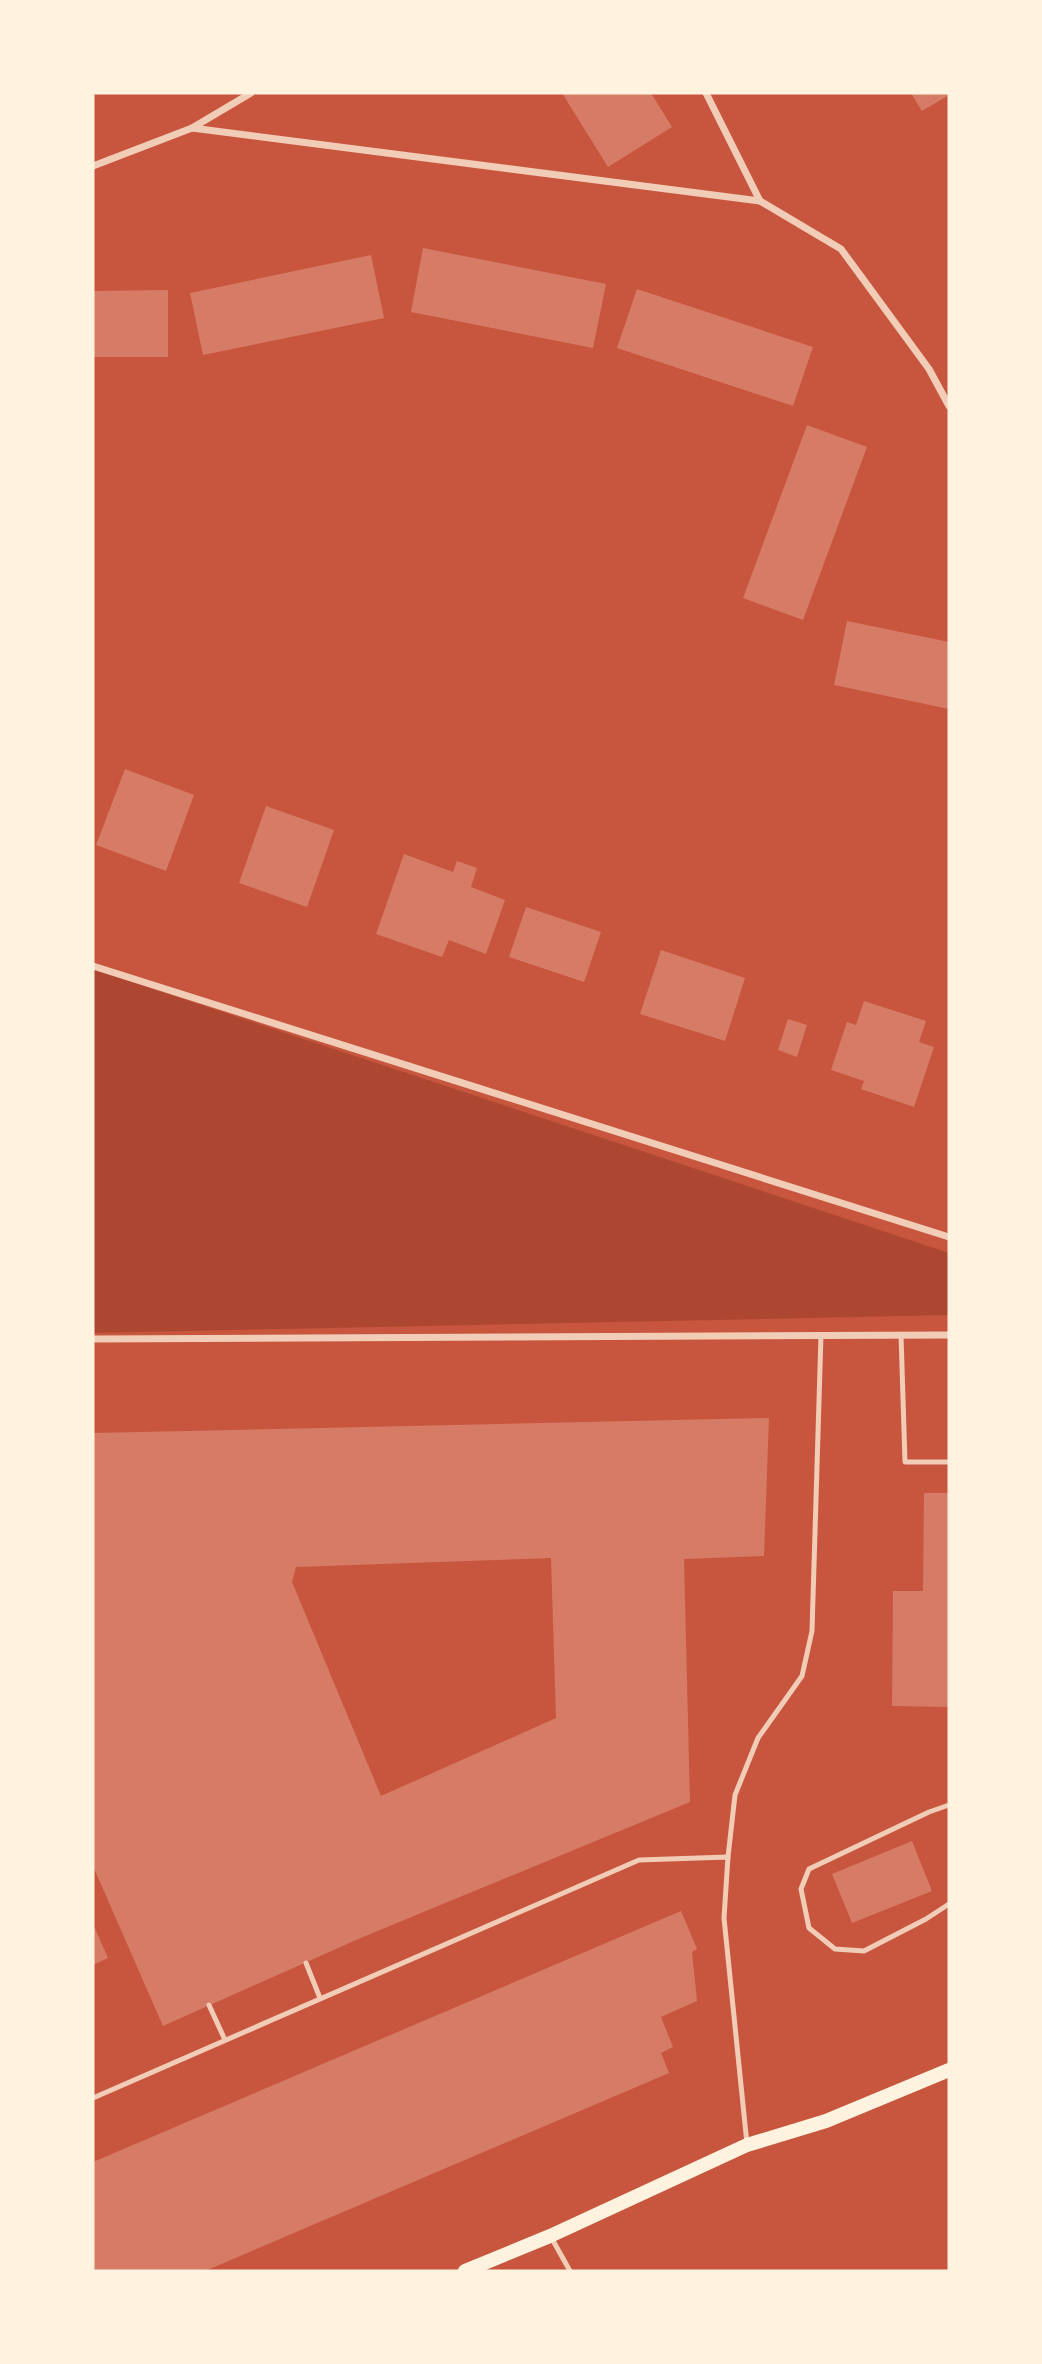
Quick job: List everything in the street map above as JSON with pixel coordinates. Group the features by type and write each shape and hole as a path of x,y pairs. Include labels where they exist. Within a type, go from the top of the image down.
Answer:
{"main road":[{"path":"465,2271 550,2236 747,2145 826,2121 949,2070"}],"street":[{"path":"93,166 192,128 250,93"},
{"path":"705,93 760,201"},
{"path":"192,128 760,201 841,249 929,369 949,406"},
{"path":"93,966 949,1237"},
{"path":"93,1339 949,1335"}],"lane":[{"path":"747,2145 724,1918 728,1857 735,1795 758,1738 802,1676 812,1631 821,1335"},
{"path":"901,1335 905,1462 949,1462"},
{"path":"949,1805 809,1869 801,1889 808,1928 835,1949 864,1951 949,1904"},
{"path":"93,2098 639,1860 728,1857"},
{"path":"306,1963 320,1998"},
{"path":"209,2005 225,2040"},
{"path":"550,2236 570,2271"}],"shaded area":[{"path":"93,969 949,1253 949,1315 93,1333"}],"building":[{"path":"562,93 651,93 672,127 608,167"},
{"path":"911,93 949,93 949,95 922,111"},
{"path":"423,248 606,284 593,348 411,312"},
{"path":"371,255 384,318 203,355 190,293"},
{"path":"637,289 813,347 793,406 617,348"},
{"path":"168,290 168,357 93,357 93,291"},
{"path":"807,425 867,447 803,620 743,598"},
{"path":"847,621 949,642 949,709 834,685"},
{"path":"125,769 194,795 166,871 96,845"},
{"path":"266,806 334,830 307,907 239,883"},
{"path":"404,854 453,872 457,861 477,868 471,887 505,900 486,954 449,940 442,957 376,934"},
{"path":"526,907 601,932 584,982 509,957"},
{"path":"661,950 745,978 725,1041 640,1014"},
{"path":"864,1001 926,1021 919,1042 934,1047 914,1107 861,1089 864,1081 831,1070 847,1022 856,1025"},
{"path":"788,1019 807,1025 797,1057 778,1050"},
{"path":"769,1418 764,1556 684,1559 690,1802 363,1937 163,2026 93,1866 93,1433","holes":["551,1558 556,1718 381,1796 292,1582 296,1567"]},
{"path":"924,1493 949,1493 949,1707 892,1706 893,1591 923,1591"},
{"path":"912,1841 932,1891 852,1923 832,1874"},
{"path":"681,1911 697,1949 692,1952 697,2001 661,2017 673,2047 661,2053 669,2073 205,2271 95,2271 93,2162"},
{"path":"93,1924 108,1958 93,1965"}]}
